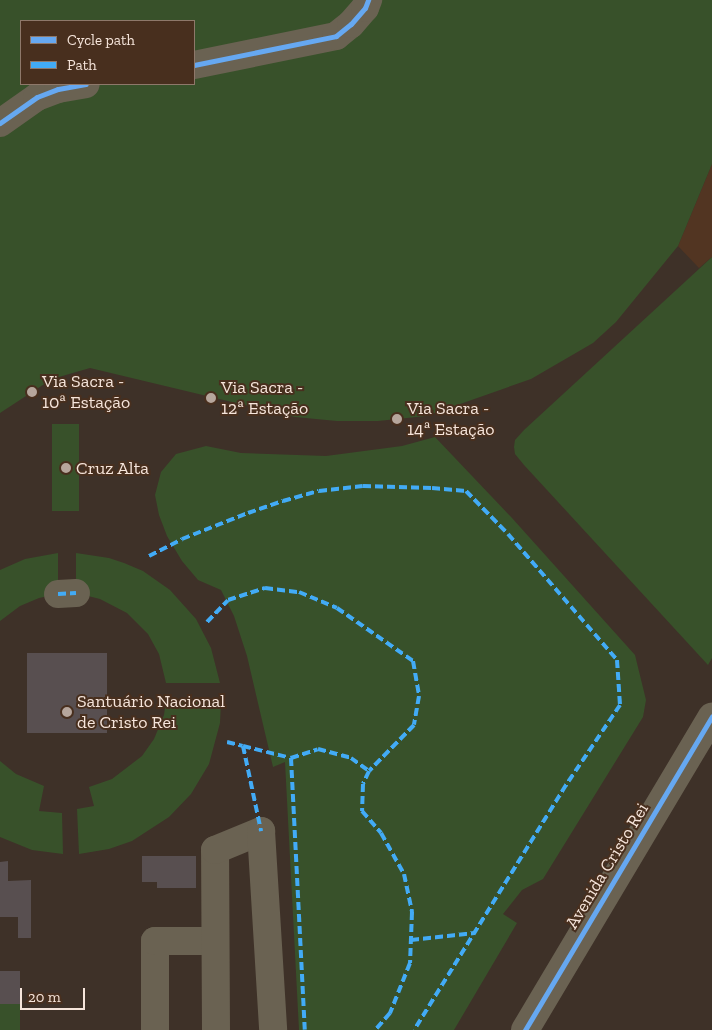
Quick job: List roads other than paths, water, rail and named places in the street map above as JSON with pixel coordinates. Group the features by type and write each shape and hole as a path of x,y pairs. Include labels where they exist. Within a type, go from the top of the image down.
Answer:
{"street":[{"path":"195,65 336,36 351,24 368,0"},
{"path":"0,124 37,97 58,89 80,85"},
{"name":"Avenida Cristo Rei","path":"525,1030 712,716"},
{"path":"216,1030 215,850 262,830 273,1030"},
{"path":"155,1030 155,941 215,941"}],"place":[{"name":"Via Sacra - 10ª Estação","path":"32,392"},
{"name":"Via Sacra - 12ª Estação","path":"211,398"},
{"name":"Via Sacra - 14ª Estação","path":"397,419"},
{"name":"Cruz Alta","path":"66,468"},
{"name":"Santuário Nacional de Cristo Rei","path":"67,712"}]}
